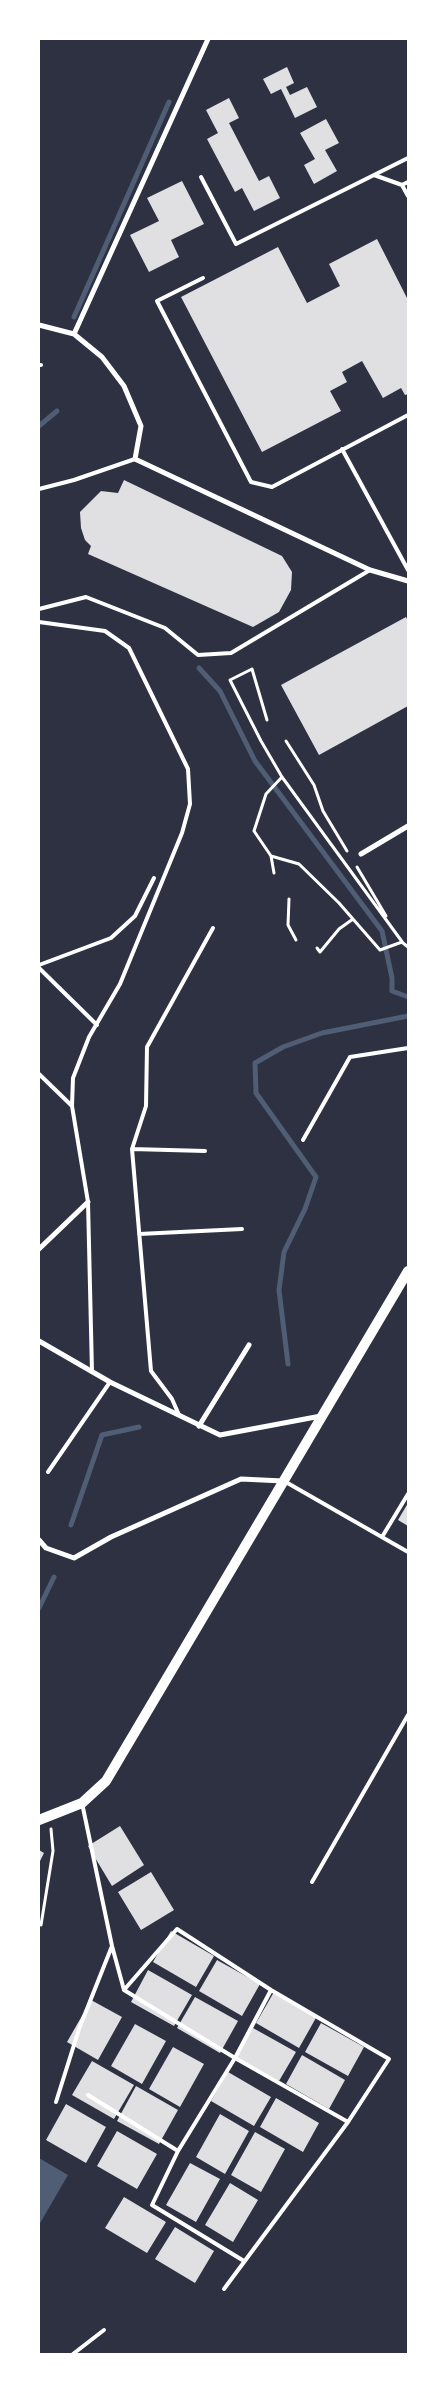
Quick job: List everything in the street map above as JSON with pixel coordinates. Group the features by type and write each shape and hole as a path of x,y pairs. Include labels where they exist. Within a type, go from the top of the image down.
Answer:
{"main road":[{"path":"39,1820 82,1803 106,1781 408,1271"}],"street":[{"path":"74,334 208,39"},
{"path":"39,325 74,334 102,357 124,386 141,426 135,459 370,570 408,581"},
{"path":"360,854 408,826"},
{"path":"39,1249 88,1202"},
{"path":"39,1341 110,1382 220,1435 321,1416"},
{"path":"199,1426 249,1345"},
{"path":"39,1540 46,1548 74,1558 112,1537 240,1479 284,1481"}],"lane":[{"path":"201,177 236,244 408,158"},
{"path":"374,175 402,185 408,196"},
{"path":"402,185 408,182"},
{"path":"203,278 157,301 251,482 272,487 408,415"},
{"path":"342,450 408,570"},
{"path":"39,489 74,480 135,459"},
{"path":"39,609 86,597 165,628 198,655 231,653 370,570"},
{"path":"39,622 105,631 129,648 188,769 190,804 182,833 120,984 89,1038 72,1078 72,1106 88,1202 92,1372"},
{"path":"97,1025 39,967 111,938 135,916 154,878"},
{"path":"180,1417 172,1398 151,1371 132,1150 146,1106 147,1047 213,928"},
{"path":"303,1140 350,1057 408,1048"},
{"path":"39,1074 72,1106"},
{"path":"132,1150 205,1151"},
{"path":"139,1234 242,1230"},
{"path":"48,1472 110,1382"},
{"path":"284,1481 408,1552"},
{"path":"382,1537 408,1494"},
{"path":"312,1882 408,1715"},
{"path":"82,1803 112,1946 124,1990 235,2058 348,2122"},
{"path":"124,1990 177,1929 271,1990 389,2059 348,2122 224,2289"},
{"path":"56,2102 79,2028 112,1946"},
{"path":"244,2261 152,2205 178,2151 235,2058 271,1990"},
{"path":"88,2095 178,2151"},
{"path":"73,2354 104,2330"}],"path":[{"path":"267,720 252,669 230,680 282,777 402,942 408,947"},
{"path":"286,741 314,785 323,811 347,851"},
{"path":"274,873 271,856 254,831 269,788 282,777"},
{"path":"271,856 299,864 353,919 380,950 402,942"},
{"path":"357,867 402,942"},
{"path":"290,899 288,924 296,940"},
{"path":"317,948 320,952 339,929 353,919"},
{"path":"40,1926 53,1851 49,1816"}],"water":[{"path":"39,2158 68,2175 39,2225"}],"building":[{"path":"287,67 294,83 286,87 290,95 307,87 317,107 295,118 281,89 271,94 263,79"},
{"path":"229,98 239,118 229,123 259,181 269,176 280,198 254,211 242,188 235,192 207,139 218,133 206,110"},
{"path":"326,119 339,143 325,150 337,171 314,184 304,165 315,159 300,133"},
{"path":"182,181 204,224 171,240 179,257 149,272 130,235 159,221 147,198"},
{"path":"377,239 408,300 408,394 405,395 401,388 383,398 362,361 342,372 347,382 330,391 341,411 262,452 181,297 278,247 307,303 340,286 329,264"},
{"path":"124,480 282,556 292,572 291,590 279,612 253,627 88,554 91,546 85,540 81,528 80,512 101,491 118,493"},
{"path":"406,617 408,621 408,706 319,755 281,685"},
{"path":"408,1503 408,1526 398,1520"},
{"path":"120,1826 144,1865 112,1886 88,1846"},
{"path":"39,1850 44,1853 39,1863"},
{"path":"151,1872 174,1910 141,1930 118,1892"},
{"path":"171,1931 214,1956 196,1987 153,1962"},
{"path":"217,1960 260,1984 242,2016 199,1991"},
{"path":"148,1970 192,1995 174,2026 131,2002"},
{"path":"274,1992 317,2016 299,2048 256,2023"},
{"path":"195,1997 238,2021 220,2053 177,2028"},
{"path":"91,2000 122,2017 98,2060 67,2042"},
{"path":"321,2023 364,2047 348,2076 305,2052"},
{"path":"135,2024 166,2041 142,2084 111,2066"},
{"path":"253,2028 296,2052 279,2081 236,2057"},
{"path":"173,2047 204,2064 180,2107 149,2089"},
{"path":"302,2055 345,2080 329,2109 286,2084"},
{"path":"92,2061 134,2085 114,2119 72,2095"},
{"path":"228,2072 271,2097 254,2126 211,2101"},
{"path":"136,2086 178,2110 159,2144 117,2121"},
{"path":"276,2098 319,2123 303,2152 260,2127"},
{"path":"66,2104 106,2127 86,2163 46,2140"},
{"path":"220,2114 249,2131 225,2174 196,2157"},
{"path":"117,2131 157,2154 137,2189 97,2166"},
{"path":"255,2132 285,2149 261,2192 231,2175"},
{"path":"190,2163 220,2179 196,2222 166,2205"},
{"path":"230,2183 258,2200 233,2242 205,2225"},
{"path":"124,2197 166,2222 147,2253 105,2228"},
{"path":"175,2227 214,2251 195,2283 155,2259"}],"waterway":[{"path":"74,317 169,102"},
{"path":"39,426 57,411"},
{"path":"199,668 220,691 255,761 382,931 392,978 392,991 408,997"},
{"path":"288,1364 279,1290 284,1252 305,1209 316,1177 256,1093 255,1063 283,1047 322,1033 408,1016"},
{"path":"71,1525 102,1435 139,1427"},
{"path":"39,1608 54,1577"}]}
